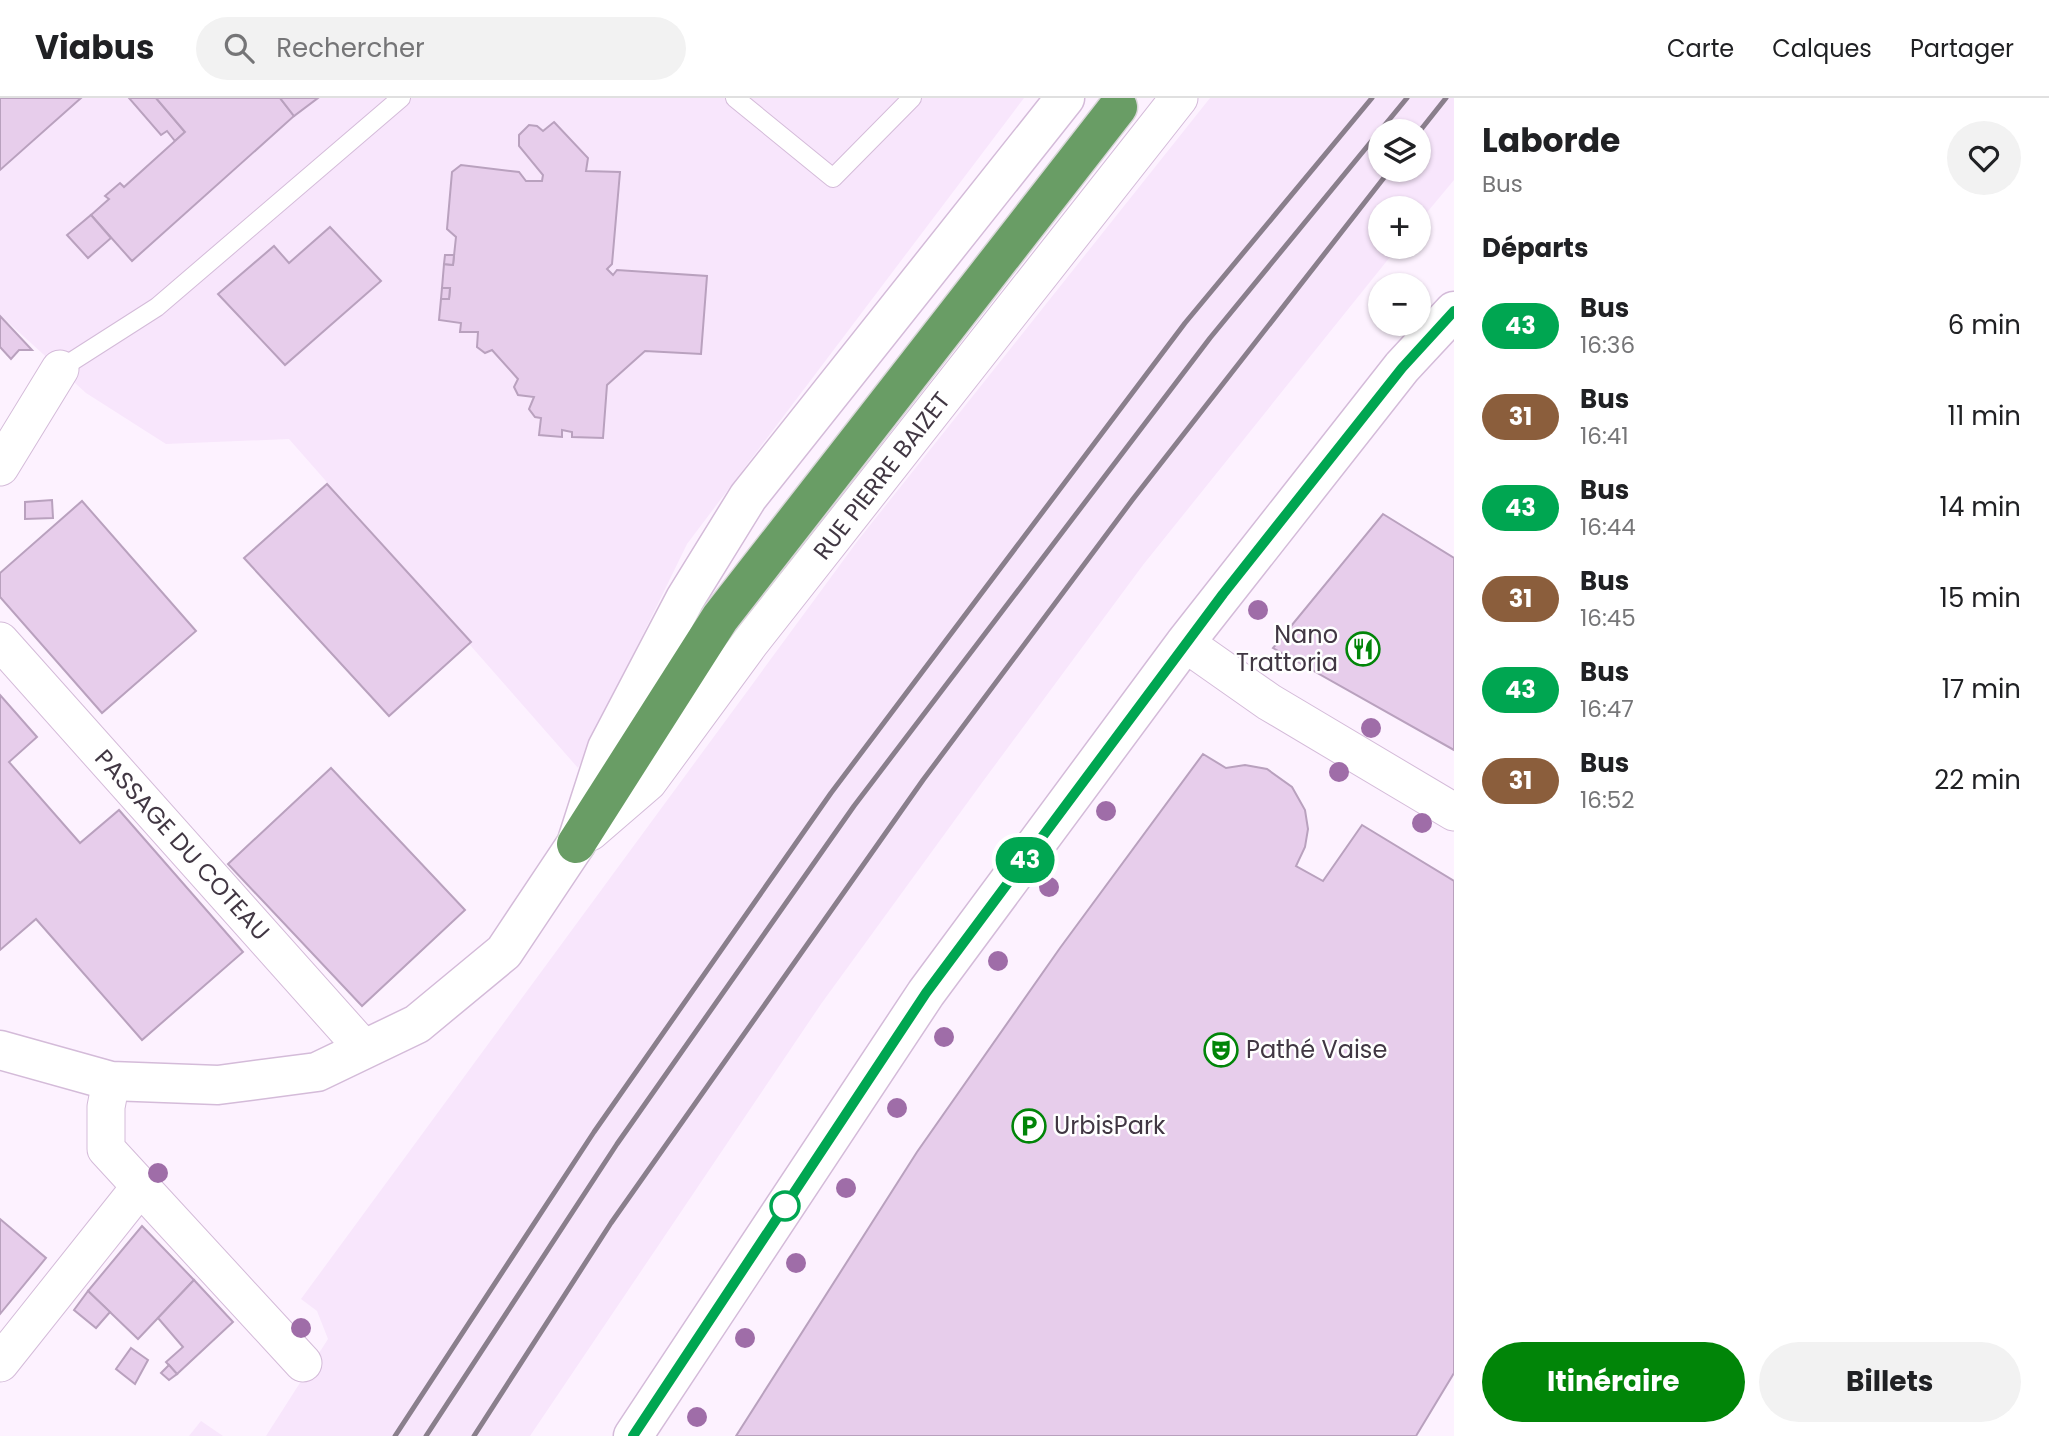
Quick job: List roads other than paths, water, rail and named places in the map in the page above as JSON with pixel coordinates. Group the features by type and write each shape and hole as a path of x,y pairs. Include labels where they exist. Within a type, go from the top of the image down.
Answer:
{"highway":[{"path":"576,844 720,618 1118,107"}],"street":[{"name":"RUE PIERRE BAIZET","path":"576,844 607,748 685,599 748,497 1065,98"},
{"name":"RUE PIERRE BAIZET","path":"0,1050 111,1081 218,1085 317,1072 417,1024 504,952 576,844 648,782 750,643 1179,98"},
{"path":"633,1436 926,993 1185,643 1402,368 1454,311"},
{"path":"0,467 60,369"},
{"name":"PASSAGE DU COTEAU","path":"0,641 364,1049"},
{"path":"1185,643 1269,702 1454,812"},
{"path":"111,1081 106,1107 106,1149 303,1363"},
{"path":"0,1363 140,1187"}],"lane":[{"path":"60,369 157,307 401,98"},
{"path":"735,98 833,178 912,98"}],"railway":[{"path":"395,1436 594,1132 831,793 1185,323 1372,98"},
{"path":"426,1436 617,1144 854,806 1210,338 1407,98"},
{"path":"1429,119 1446,98"},
{"path":"474,1436 611,1223 923,780 1133,499 1381,182"}],"place":[{"name":"Nano Trattoria","path":"1363,649"},
{"name":"Pathé Vaise","path":"1221,1050"},
{"name":"UrbisPark","path":"1029,1126"}]}
